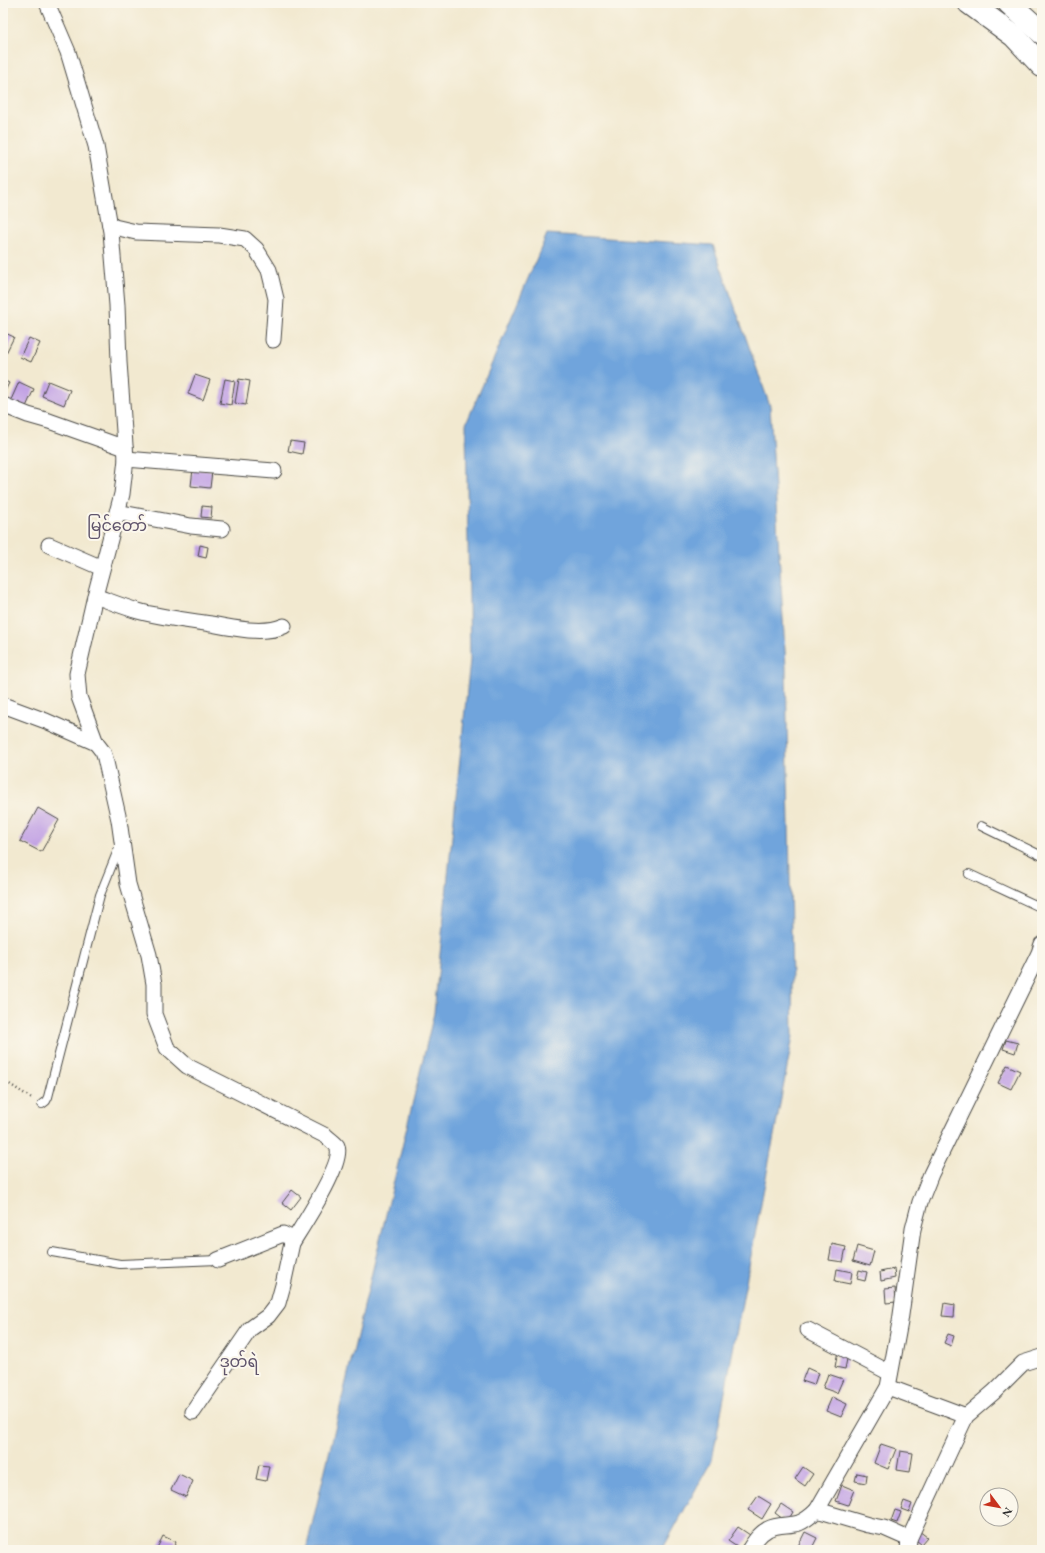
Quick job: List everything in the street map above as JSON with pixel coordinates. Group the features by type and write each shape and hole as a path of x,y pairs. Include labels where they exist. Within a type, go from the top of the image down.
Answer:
{"main road":[{"path":"969,3 1014,36 1042,66"},
{"path":"1009,3 1042,33"}],"street":[{"path":"47,3 68,52 96,146 110,226 117,305 119,362 126,453 122,494 102,568 77,674 79,697 96,743 103,752 105,758 119,820 128,884 149,955 154,984 154,1014 167,1048 187,1066 326,1136 337,1146 338,1155 327,1184 292,1243 278,1303 268,1316 250,1329 193,1412"},
{"path":"110,226 136,232 219,235 245,239 256,249 269,270 276,299 273,340"},
{"path":"3,405 28,415 48,420 126,453 274,471"},
{"path":"117,512 191,526 222,529"},
{"path":"49,545 102,568"},
{"path":"95,596 137,611 194,623 209,624 240,630 278,629 284,626"},
{"path":"4,705 46,721 96,743"},
{"path":"749,1550 758,1537 769,1529 782,1525 799,1523 817,1510 888,1387 900,1322 913,1228 920,1202 931,1174 1042,944"},
{"path":"218,1260 283,1234 289,1237 292,1243"},
{"path":"808,1330 890,1373"},
{"path":"817,1510 868,1525 884,1528 909,1544 966,1416 994,1392 1023,1363 1042,1357"},
{"path":"888,1387 966,1416"}],"lane":[{"path":"981,826 1042,856"},
{"path":"42,1104 48,1097 100,895 122,841"},
{"path":"969,874 1042,908"},
{"path":"52,1252 120,1264 218,1260"}],"path":[{"path":"3,1080 42,1104"}],"water":[{"path":"547,234 713,245 770,406 786,667 793,1036 712,1460 662,1550 306,1550 434,1013 470,660 466,424"}],"building":[{"path":"3,332 14,337 6,353 3,351"},
{"path":"29,338 40,343 31,362 20,357"},
{"path":"195,375 210,380 203,400 188,394"},
{"path":"225,379 235,381 231,405 220,403"},
{"path":"239,379 250,381 246,405 235,403"},
{"path":"3,380 9,383 3,395"},
{"path":"48,381 70,390 64,405 42,396"},
{"path":"19,382 34,389 25,409 10,402"},
{"path":"290,441 304,443 302,454 288,451"},
{"path":"193,469 212,471 210,488 191,486"},
{"path":"202,506 212,507 211,518 201,517"},
{"path":"200,545 208,547 206,558 198,556"},
{"path":"38,808 59,820 41,852 20,841"},
{"path":"1006,1040 1018,1043 1015,1053 1003,1049"},
{"path":"1007,1065 1020,1071 1011,1089 998,1083"},
{"path":"292,1190 301,1197 291,1210 282,1203"},
{"path":"832,1244 846,1247 843,1262 829,1260"},
{"path":"857,1246 874,1251 870,1266 853,1261"},
{"path":"837,1269 852,1272 850,1284 835,1281"},
{"path":"894,1269 895,1278 881,1281 880,1272"},
{"path":"859,1270 867,1272 865,1281 857,1279"},
{"path":"895,1288 896,1302 886,1303 885,1289"},
{"path":"944,1303 955,1305 954,1317 942,1316"},
{"path":"948,1334 954,1336 951,1346 944,1343"},
{"path":"838,1351 848,1354 845,1369 835,1367"},
{"path":"807,1368 818,1373 814,1385 802,1381"},
{"path":"828,1374 843,1379 837,1393 823,1388"},
{"path":"832,1397 847,1404 841,1417 826,1411"},
{"path":"881,1444 896,1449 888,1469 874,1463"},
{"path":"900,1451 913,1453 910,1472 897,1470"},
{"path":"259,1465 269,1466 266,1481 256,1479"},
{"path":"803,1467 813,1474 805,1486 795,1479"},
{"path":"857,1473 867,1475 866,1483 855,1481"},
{"path":"179,1474 193,1481 186,1497 171,1490"},
{"path":"842,1485 854,1490 848,1505 836,1501"},
{"path":"758,1496 771,1504 762,1519 748,1510"},
{"path":"904,1501 912,1504 909,1512 901,1509"},
{"path":"781,1504 793,1512 787,1522 775,1513"},
{"path":"895,1510 901,1512 897,1523 891,1521"},
{"path":"738,1527 750,1535 740,1549 728,1541"},
{"path":"919,1531 927,1537 921,1544 913,1538"},
{"path":"805,1532 817,1538 811,1550 801,1550 797,1548"},
{"path":"163,1536 176,1542 172,1550 156,1550"}],"district":[{"name":"မြင်တော်","path":"117,525"},
{"name":"ဒုတ်ရဲ","path":"239,1361"}]}
